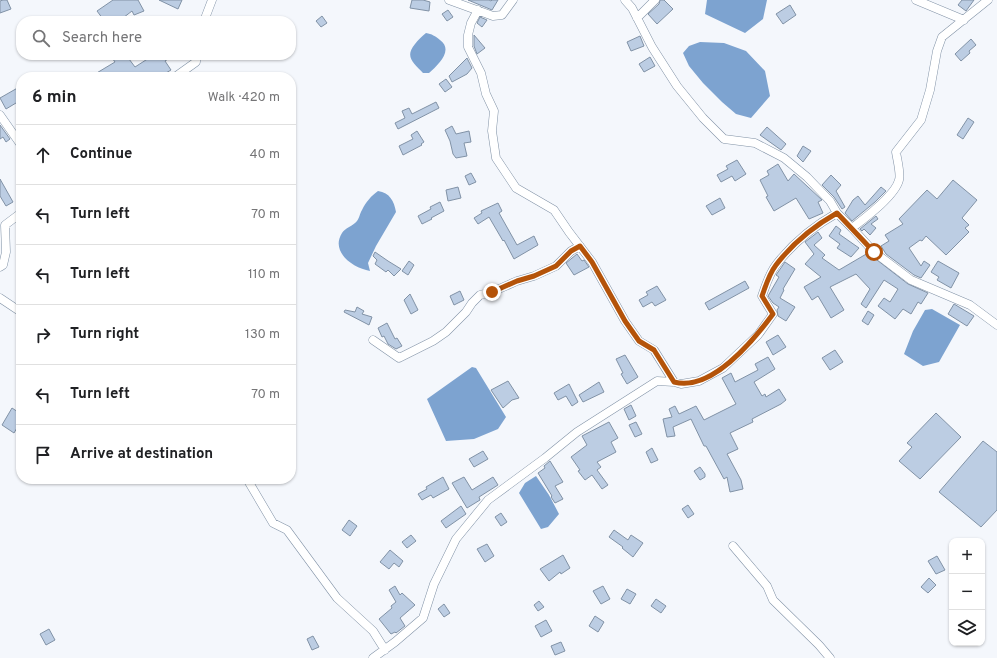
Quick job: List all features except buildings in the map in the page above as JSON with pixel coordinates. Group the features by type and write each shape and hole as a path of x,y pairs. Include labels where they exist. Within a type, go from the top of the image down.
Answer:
{"street":[{"path":"206,16 212,0"},
{"path":"449,0 493,16 502,15 513,0"},
{"path":"625,0 632,8 652,47 677,86 703,118 724,139 755,143 784,158 807,177 830,201 837,213 874,252 911,280 970,305 997,325"},
{"path":"637,18 655,0"},
{"path":"916,0 964,20"},
{"path":"852,228 869,215 890,194 899,179 896,152 921,120 930,90 937,51 942,37 988,0"},
{"path":"478,10 471,23 468,35 468,47 481,73 486,94 494,111 492,131 496,158 516,188 554,210 592,262 625,321 639,341 654,350 674,382"},
{"path":"181,72 196,62 196,60"},
{"path":"0,116 16,138"},
{"path":"373,658 385,650 423,618 434,584 456,539 488,500 545,458 577,432 657,381 681,384 699,381 723,368 758,335 773,314 762,296 768,279 776,265 820,222 837,213"},
{"path":"0,267 3,265 6,252 5,225 16,217"},
{"path":"372,340 399,358 404,356 433,341 446,332 480,295 534,276 556,266 571,251 580,246"},
{"path":"0,298 16,309"},
{"path":"250,484 273,523 287,530 337,598 373,631 385,650"},
{"path":"733,546 767,586 773,600 819,645 830,658"}],"water":[{"path":"707,0 767,0 763,19 745,33 705,14"},
{"path":"426,33 432,35 444,44 445,53 440,62 429,73 423,73 412,60 410,53 416,43"},
{"path":"700,42 724,43 746,51 765,71 770,96 751,118 736,114 703,83 689,66 683,53 689,46"},
{"path":"378,191 391,198 396,212 368,263 370,271 351,263 345,258 339,247 339,240 343,231 357,221 367,202"},
{"path":"932,309 960,325 939,362 923,366 904,354 913,331 925,310"},
{"path":"472,367 476,368 506,417 498,429 474,439 446,441 427,399"},
{"path":"536,476 549,495 559,514 548,527 541,529 519,493 525,483"}],"route":[{"path":"492,292 556,266 571,251 580,246 592,262 625,321 639,341 654,350 674,382 681,384 699,381 723,368 758,335 773,314 762,296 768,279 776,265 820,222 837,213 874,252"}]}
